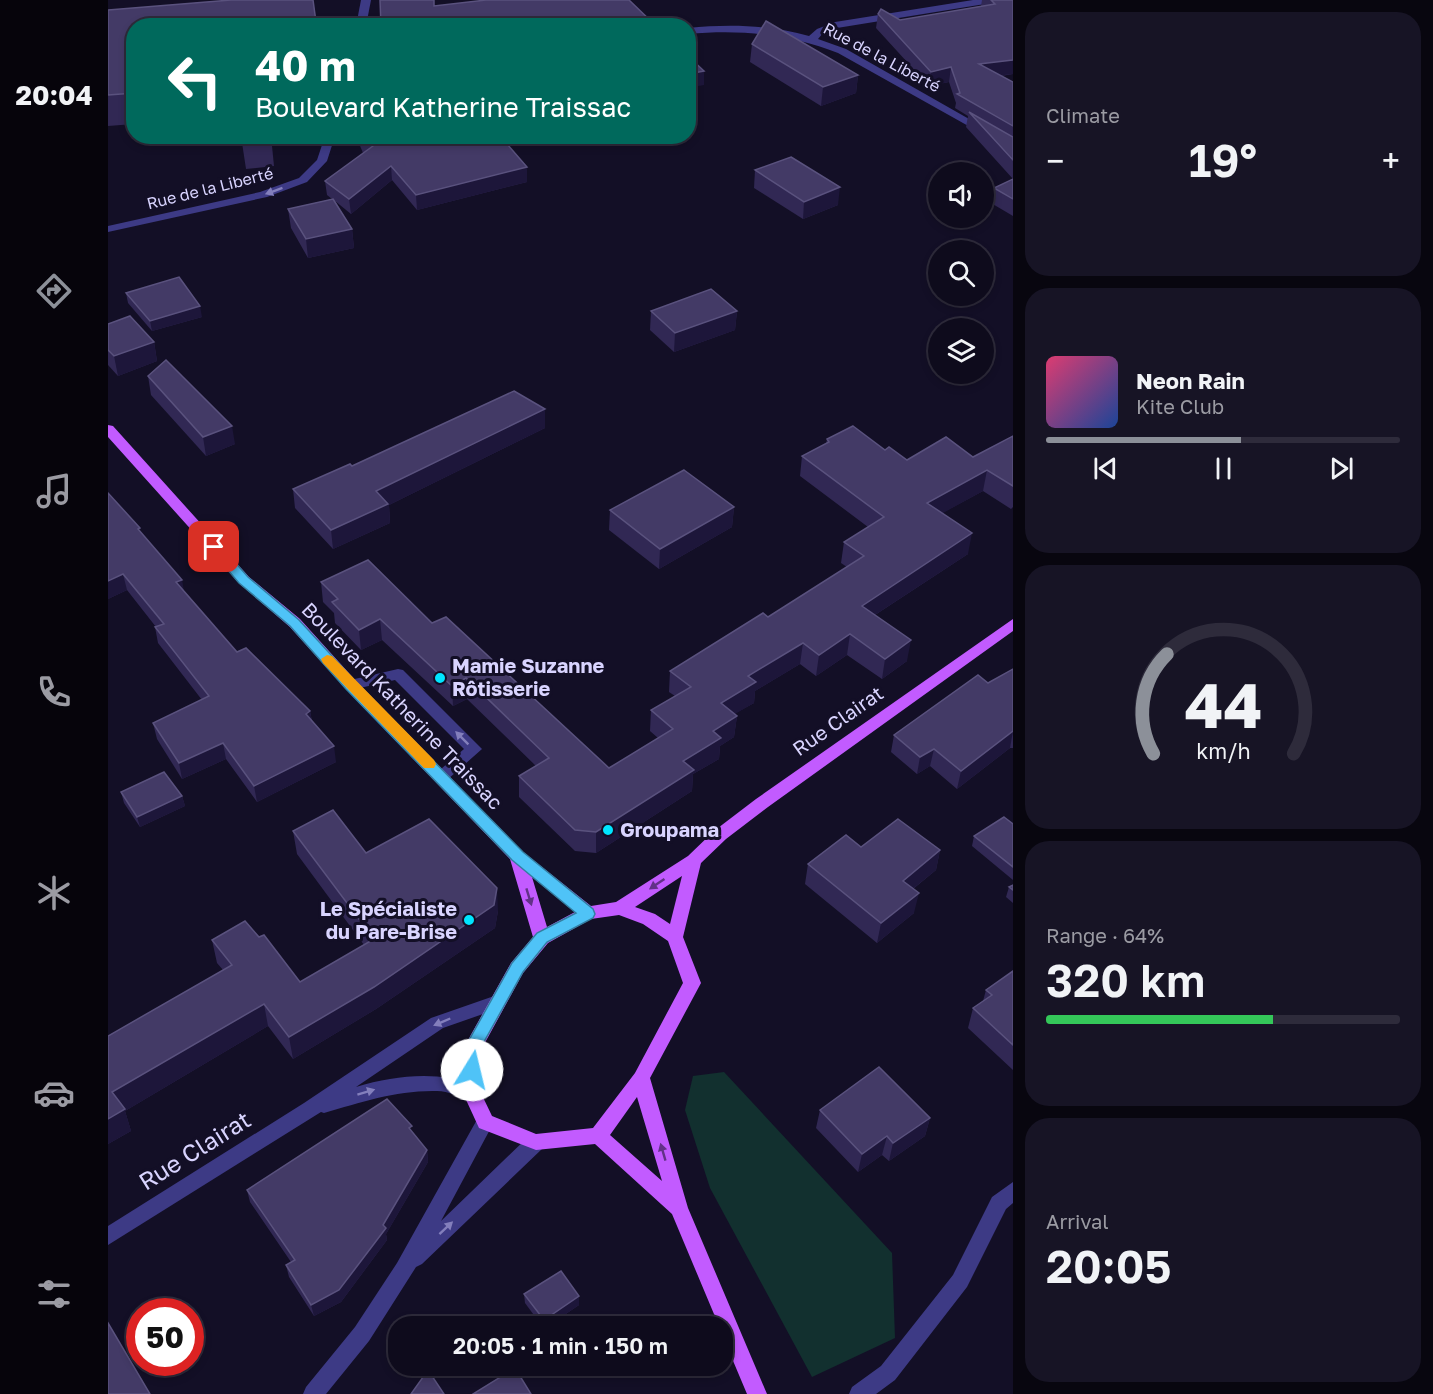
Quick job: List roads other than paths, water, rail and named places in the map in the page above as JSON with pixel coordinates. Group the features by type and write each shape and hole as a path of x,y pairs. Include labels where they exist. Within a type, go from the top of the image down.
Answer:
{"main road":[{"name":"Boulevard Katherine Traissac","path":"108,429 244,580 295,623 351,685 517,856 588,914"},
{"name":"Rue Clairat","path":"620,908 694,860 720,835 762,802 1013,624"},
{"name":"Boulevard Katherine Traissac","path":"517,856 542,938"},
{"path":"598,1136 641,1078 692,982 675,937 694,860"},
{"path":"675,937 649,920 620,908 588,914 542,938 517,968 472,1049 471,1091 485,1122 536,1142 598,1136 679,1208"},
{"path":"641,1078 679,1208 757,1394"}],"street":[{"path":"363,18 366,0"},
{"path":"923,0 934,9"},
{"path":"813,38 820,31 835,25 991,0"},
{"name":"Rue de la Liberté","path":"696,30 742,26 813,38 842,51 1013,148"},
{"name":"Rue de la Liberté","path":"108,229 263,195 303,180 322,161 327,144"},
{"path":"351,685 398,674 474,749 441,776"},
{"name":"Rue Clairat","path":"108,1236 310,1109 437,1023 497,1002"},
{"name":"Rue Clairat","path":"310,1109 387,1086 439,1083 471,1091"},
{"path":"313,1394 362,1334 404,1269 485,1122"},
{"path":"404,1269 536,1142"},
{"path":"859,1394 888,1373 960,1281 999,1203 1013,1191"}],"place":[{"name":"Mamie Suzanne Rôtisserie","path":"440,678"},
{"name":"Groupama","path":"608,830"},
{"name":"Le Spécialiste du Pare-Brise","path":"469,920"}]}
